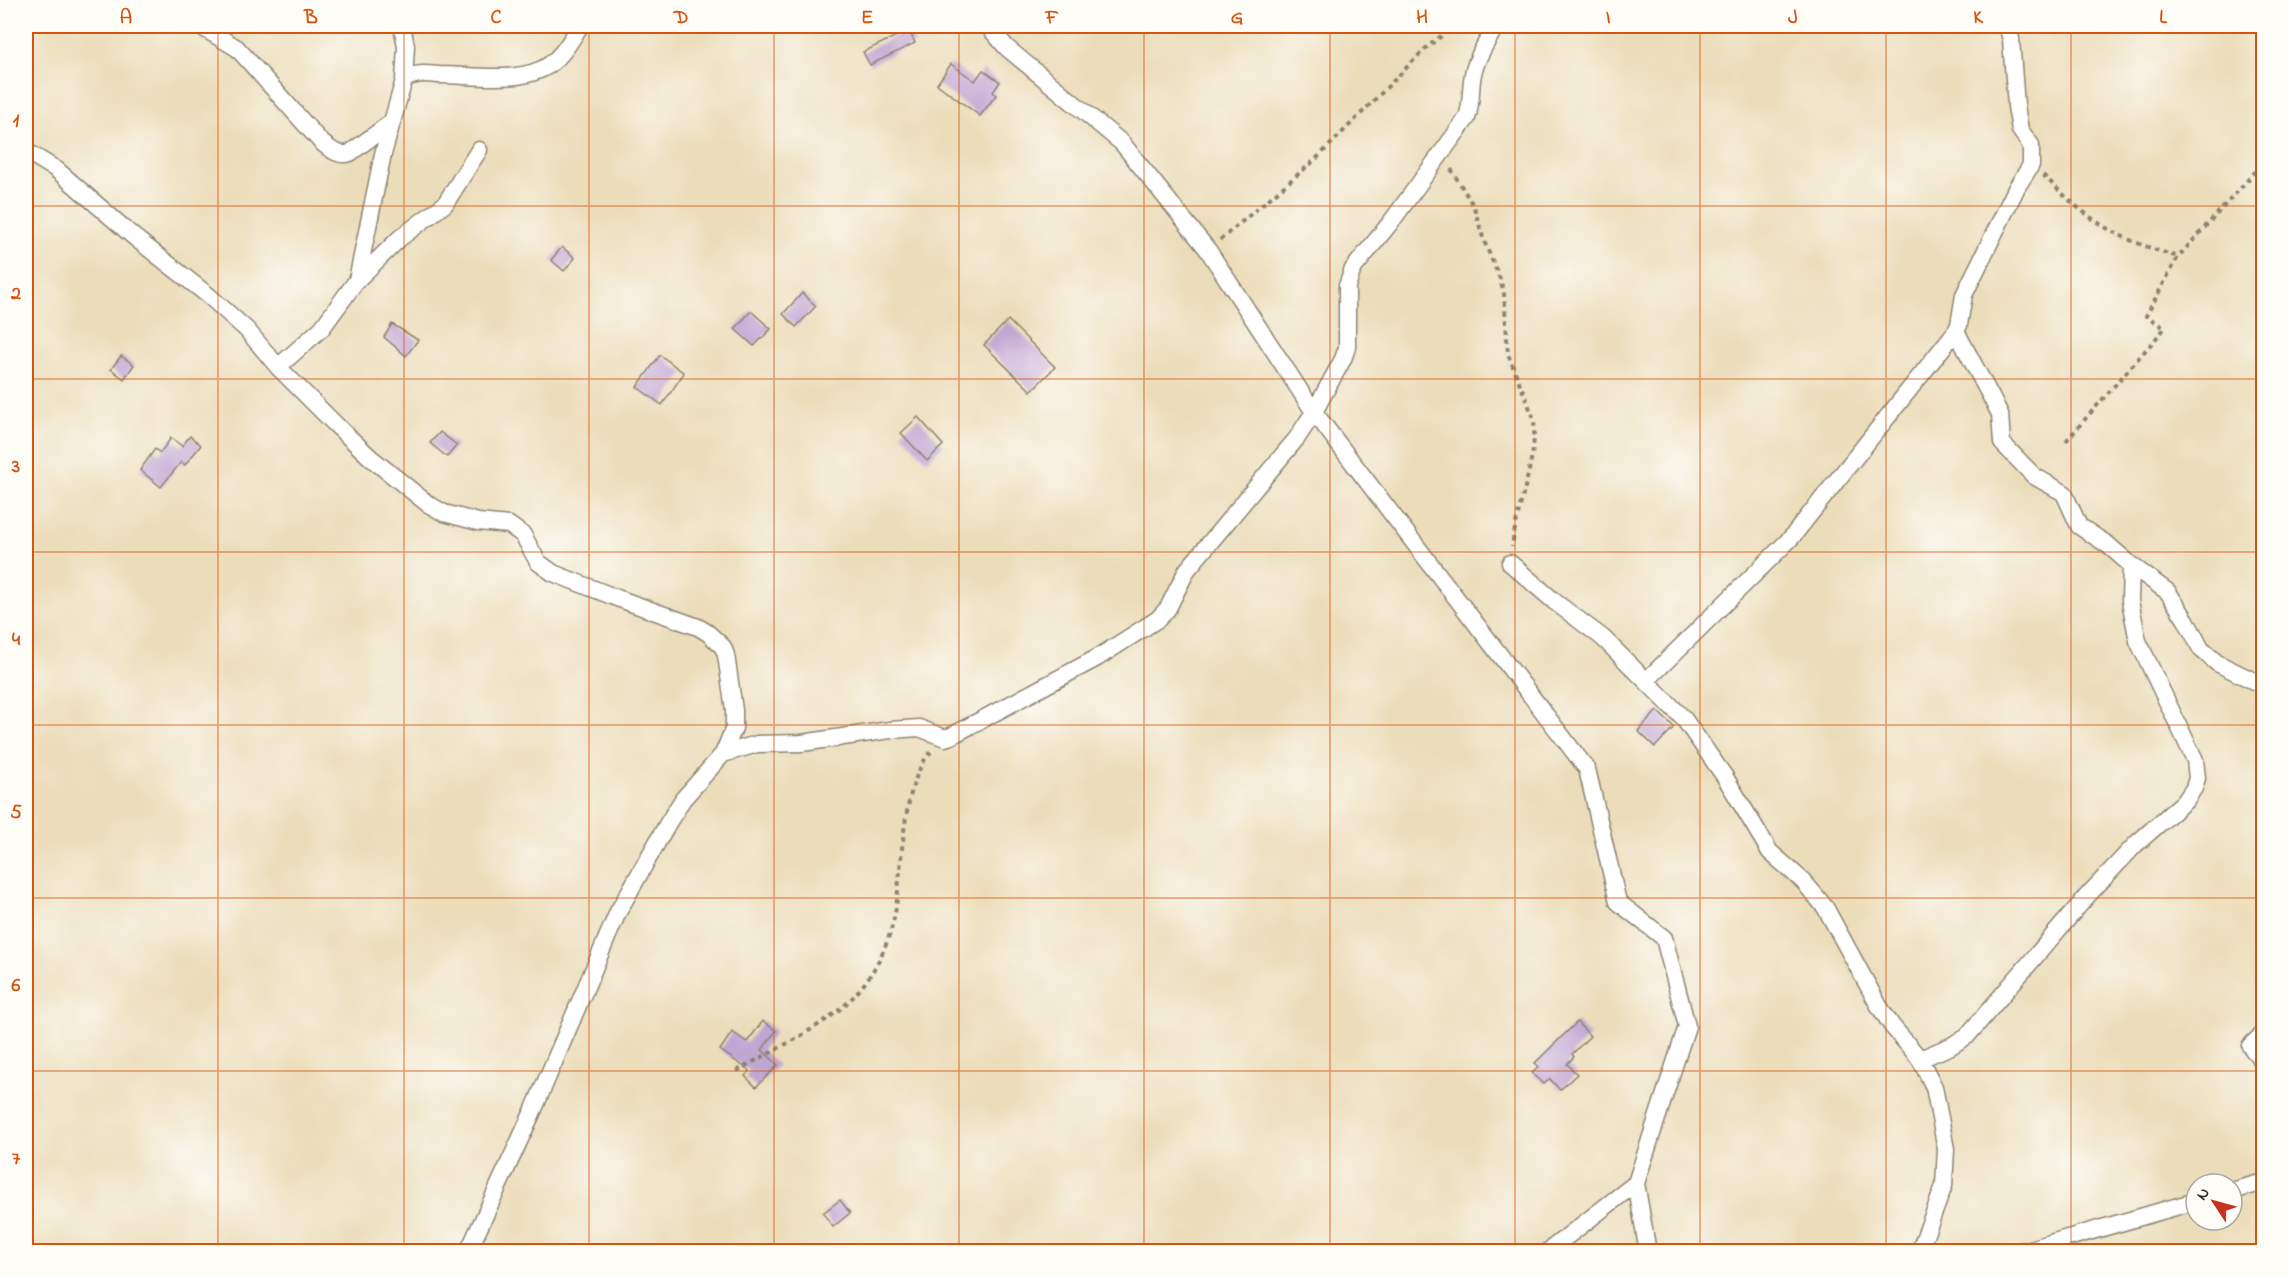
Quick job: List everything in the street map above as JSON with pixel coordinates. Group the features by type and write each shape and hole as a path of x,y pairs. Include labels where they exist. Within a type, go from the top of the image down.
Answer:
{"street":[{"path":"200,26 237,48 321,142 336,152 346,155 350,153 392,122"},
{"path":"357,280 383,154 404,80 406,46 402,26"},
{"path":"404,80 418,74 510,76 533,73 549,65 566,49 580,26"},
{"path":"988,26 1007,48 1122,143 1208,250 1314,412 1587,769 1618,902 1664,938 1687,1026 1636,1183 1648,1251"},
{"path":"723,754 757,744 802,743 890,730 919,728 945,738 1097,658 1158,619 1168,608 1187,570 1271,471 1314,412 1347,348 1347,286 1353,269 1467,118 1472,103 1476,66 1496,26"},
{"path":"1647,680 1791,538 1956,331 1964,295 2017,187 2031,165 2031,145 2020,130 2018,122 2011,39 2007,26"},
{"path":"278,367 322,328 357,280 400,238 445,204 479,150"},
{"path":"26,151 57,170 134,237 209,296 247,330 278,367 371,459 428,504 444,513 467,519 509,525 523,535 538,562 553,573 698,627 723,647 734,710 734,728 723,754 683,799 618,912 534,1109 468,1251"},
{"path":"1956,331 2000,414 2002,443 2034,476 2064,493 2079,526 2108,545 2168,592 2201,649 2217,663 2264,686"},
{"path":"1510,562 1555,602 1604,638 1684,719 1725,777 1770,852 1803,880 1825,907 1879,1006 1892,1026 1920,1059 1934,1087 1946,1149 1944,1186 1931,1226 1919,1251"},
{"path":"1920,1059 1951,1046 1967,1036 2088,895 2136,844 2186,800 2194,788 2197,778 2194,760 2138,641 2130,600 2131,565"},
{"path":"2264,1033 2250,1046 2264,1063"},
{"path":"2244,1188 2264,1182"},
{"path":"1547,1251 1636,1183"},
{"path":"2019,1251 2184,1204"}],"path":[{"path":"1208,250 1315,160 1426,48 1454,26"},
{"path":"1441,154 1474,207 1484,241 1500,279 1505,302 1508,354 1534,419 1535,430 1510,562"},
{"path":"2066,441 2165,328 2146,316 2178,257 2264,162"},
{"path":"2031,165 2085,213 2110,230 2155,250 2178,257"},
{"path":"736,1071 826,1020 855,995 875,967 895,915 908,809 918,771 925,758 945,738"}],"building":[{"path":"909,30 915,43 870,65 863,52"},
{"path":"951,64 975,81 983,70 1000,82 993,92 996,95 980,116 937,84"},
{"path":"562,247 575,258 564,271 551,260"},
{"path":"802,293 816,306 796,327 783,314"},
{"path":"751,311 771,329 754,346 735,329"},
{"path":"1008,320 1055,367 1031,391 984,345"},
{"path":"392,324 418,340 406,356 384,337"},
{"path":"660,355 684,373 662,405 637,387"},
{"path":"121,356 134,365 124,379 111,369"},
{"path":"918,417 943,445 927,461 901,433"},
{"path":"440,432 457,445 447,457 430,443"},
{"path":"190,436 201,445 185,465 181,462 161,487 140,470 155,449 160,453 171,438 182,446"},
{"path":"1657,711 1674,727 1655,747 1638,731"},
{"path":"763,1021 776,1031 762,1050 778,1065 756,1087 745,1076 750,1071 720,1050 732,1032 747,1042"},
{"path":"1577,1022 1590,1036 1572,1054 1574,1057 1567,1064 1577,1074 1560,1090 1550,1079 1544,1084 1532,1073 1539,1067 1535,1063"},
{"path":"840,1200 850,1213 833,1227 823,1213"}]}
